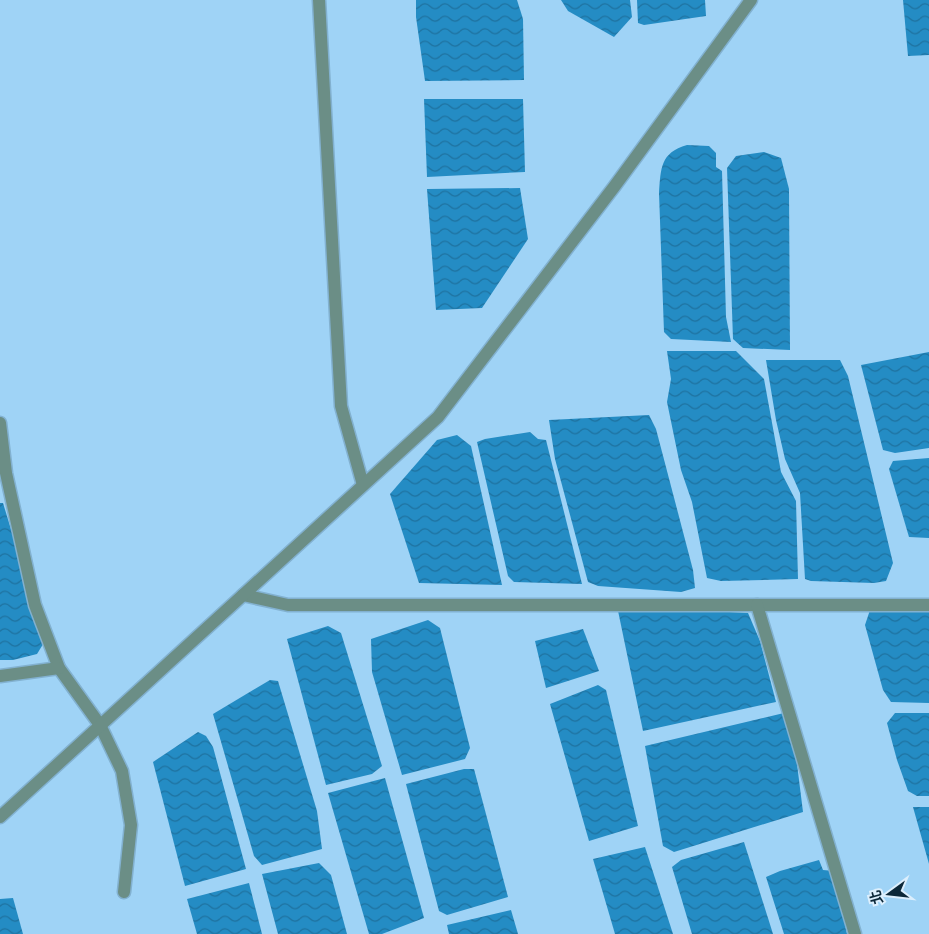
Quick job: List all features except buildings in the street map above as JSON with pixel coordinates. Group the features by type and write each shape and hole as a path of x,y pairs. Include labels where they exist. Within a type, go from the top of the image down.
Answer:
{"street":[{"path":"319,0 341,406 363,485"},
{"path":"0,817 438,417 614,187 751,0"},
{"path":"0,422 6,473 35,605 59,668 100,725 122,771 131,825 124,892"},
{"path":"242,595 288,605 929,605"},
{"path":"757,605 855,934"},
{"path":"0,676 59,668"}],"water":[{"path":"416,0 517,0 523,19 524,80 425,81 416,17"},
{"path":"561,0 630,0 632,17 614,37 568,11"},
{"path":"637,0 705,0 706,16 644,25 638,23"},
{"path":"903,0 929,0 929,55 908,56"},
{"path":"424,99 523,99 525,172 427,177"},
{"path":"687,145 709,146 716,153 716,167 722,171 726,317 731,342 671,339 664,332 660,176 667,157 678,148"},
{"path":"764,152 781,158 789,189 790,350 743,348 733,339 727,168 736,156"},
{"path":"520,188 528,239 482,308 436,310 427,189"},
{"path":"667,351 736,351 764,379 781,472 796,501 798,579 721,581 707,578 692,502 681,470 667,402 671,379"},
{"path":"929,352 929,448 895,453 883,450 861,365"},
{"path":"766,360 840,360 848,376 893,563 886,581 874,583 811,581 805,579 800,493 785,459"},
{"path":"649,415 656,429 693,570 695,588 681,592 598,586 588,582 555,459 549,420"},
{"path":"530,432 538,439 546,440 582,584 514,582 508,576 477,442"},
{"path":"457,435 471,446 502,585 419,583 390,494 437,440"},
{"path":"929,458 929,538 909,537 889,469 893,461"},
{"path":"0,503 3,503 45,641 37,654 13,660 0,660"},
{"path":"617,606 748,613 760,641 776,702 643,731"},
{"path":"870,610 929,611 929,703 891,702 883,690 865,625"},
{"path":"428,620 440,628 470,748 465,759 402,775 372,672 371,639"},
{"path":"328,626 341,633 382,766 372,774 326,785 287,639"},
{"path":"583,629 599,671 546,688 535,641"},
{"path":"270,680 278,681 317,811 322,849 262,865 254,856 213,714"},
{"path":"598,685 606,690 638,826 589,841 550,704"},
{"path":"784,713 795,748 803,812 674,852 663,846 645,746"},
{"path":"895,713 929,713 929,796 917,796 908,791 887,723"},
{"path":"198,732 206,736 213,747 246,869 185,886 153,762"},
{"path":"464,769 474,769 508,897 447,915 439,911 406,784"},
{"path":"385,778 424,918 382,934 369,934 328,793"},
{"path":"913,807 929,807 929,864"},
{"path":"744,842 773,934 692,934 672,867 681,860"},
{"path":"645,847 673,934 615,934 593,859"},
{"path":"819,860 823,870 834,871 847,934 784,934 766,877"},
{"path":"319,863 331,875 347,934 278,934 262,874"},
{"path":"249,883 262,934 197,934 187,899"},
{"path":"13,898 23,934 0,934 0,899"},
{"path":"511,910 518,934 449,934 447,925"}]}
